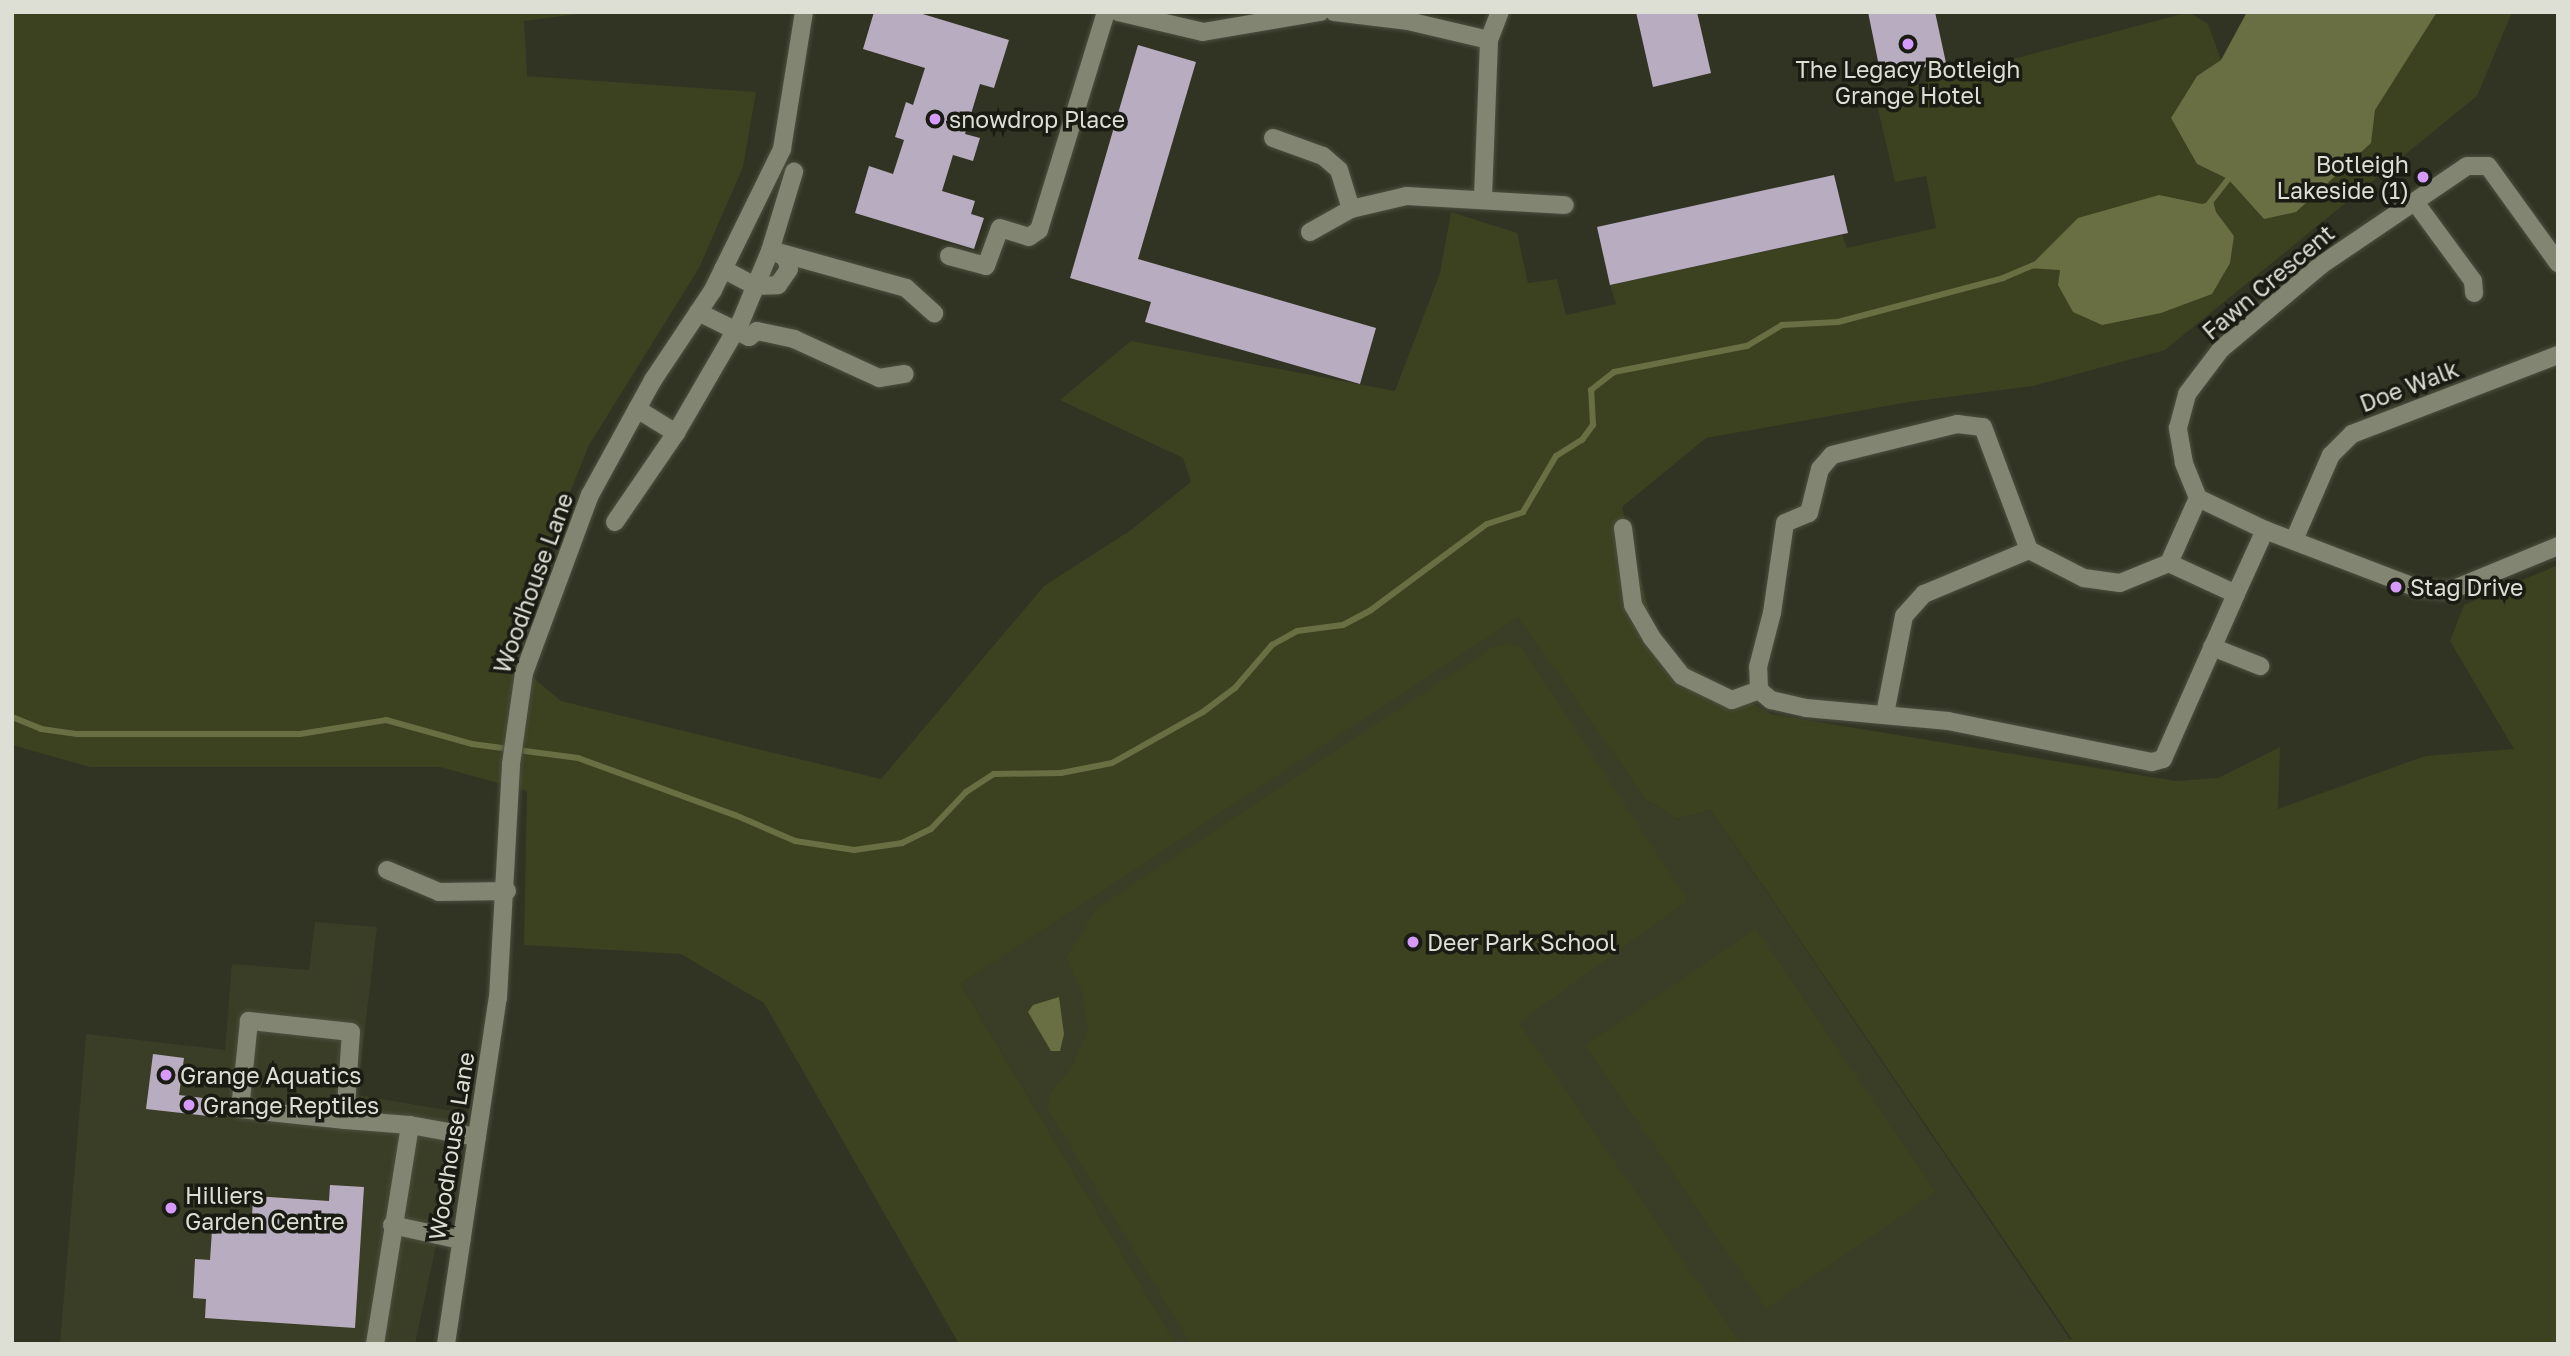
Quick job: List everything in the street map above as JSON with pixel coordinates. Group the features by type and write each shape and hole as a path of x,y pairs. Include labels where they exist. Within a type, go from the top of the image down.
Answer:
{"street":[{"name":"Woodhouse Lane","path":"446,1344 498,998 507,891 511,764 524,673 590,495 637,410 723,269 782,149 804,12"},
{"path":"949,256 986,266 1000,228 1029,237 1039,230 1106,12"},
{"path":"1118,12 1203,32 1259,17 1320,12"},
{"path":"1334,12 1408,21 1489,40"},
{"path":"1483,197 1489,40 1500,12"},
{"path":"1273,138 1323,156 1339,170 1351,209"},
{"name":"Fawn Crescent","path":"2198,498 2184,463 2178,428 2187,394 2221,349 2321,265 2467,166 2488,166 2558,263"},
{"path":"615,522 676,433 735,331 755,286 775,252 794,172"},
{"path":"1310,232 1351,209 1407,196 1483,197 1565,205"},
{"path":"2415,202 2473,281 2474,293"},
{"path":"723,269 755,286 773,287 785,281 789,269 775,252"},
{"path":"775,252 906,288 934,313"},
{"path":"698,312 749,337 757,331 794,339 879,378 905,374"},
{"name":"Doe Walk","path":"2294,540 2331,455 2352,434 2558,355"},
{"path":"637,410 676,433"},
{"path":"2265,530 2163,759 2152,762 1948,720 1806,708 1771,700 1759,690 1758,667 1772,612 1785,523 1809,513 1820,469 1832,455 1957,425 1983,427 2029,550 2084,578 2120,583 2169,562 2198,498 2265,530 2417,588 2449,591 2558,546"},
{"path":"1623,528 1633,605 1682,676 1732,700 1759,690"},
{"path":"1885,715 1904,616 1924,594 2029,550"},
{"path":"2169,562 2236,594"},
{"path":"2212,647 2260,666"},
{"path":"387,870 439,892 507,891"},
{"path":"345,1120 351,1032 249,1021 240,1109 345,1120 410,1125 477,1137"},
{"path":"375,1344 410,1125"},
{"path":"392,1226 461,1240"}],"shaded area":[{"path":"12,12 593,12 524,21 527,76 756,92 743,167 699,268 589,445 505,654 561,701 881,779 1044,586 1131,530 1191,482 1183,458 1060,400 1131,341 1395,391 1440,273 1451,212 1517,233 1528,283 1557,279 1566,315 1616,304 1610,285 1842,235 1847,248 1936,228 1926,176 1895,182 1875,96 2189,12 2208,24 2221,60 2197,76 2171,118 2197,164 2228,179 2264,219 2371,143 2374,110 2437,12 2512,12 2477,96 2165,350 2033,386 1909,402 1706,438 1622,507 1650,615 1673,657 1771,714 2176,781 2218,778 2280,747 2278,809 2425,756 2514,749 2450,641 2464,605 2558,565 2558,1344 2037,1344 2072,1339 1711,810 1677,819 1646,800 1518,617 961,984 1176,1344 959,1344 764,1003 681,954 524,945 527,791 440,767 90,767 12,745"},
{"path":"2247,12 2437,12 2375,110 2371,143 2296,212 2264,219 2228,179 2197,164 2171,118 2197,76 2221,60"},
{"path":"2159,195 2202,204 2213,201 2216,212 2234,236 2230,263 2212,294 2161,313 2102,325 2073,312 2058,285 2060,270 2028,268 2078,218"},
{"name":"Deer Park School","path":"1518,616 1646,800 1677,819 1711,810 2073,1344 1176,1344 961,984"},
{"name":"Deer Park School","path":"1508,643 1521,647 1688,900 1519,1023 1741,1344 1191,1344 1047,1108 1050,1092 1069,1072 1088,1030 1082,992 1066,958 1097,908 1492,648"},
{"path":"315,922 377,927 357,1095 464,1113 415,1344 60,1344 86,1034 225,1050 232,964 309,970"},
{"path":"1756,929 1936,1192 1766,1309 1585,1045"},
{"path":"1059,997 1064,1034 1060,1051 1051,1051 1028,1012 1033,1005"}],"building":[{"name":"snowdrop Place","path":"874,12 916,12 1009,40 994,88 980,84 965,134 980,138 973,161 953,155 942,191 975,201 971,214 984,218 974,249 855,213 869,166 893,174 904,140 895,137 906,102 913,105 925,68 863,49"},
{"path":"1636,12 1697,12 1711,73 1653,87"},
{"name":"The Legacy Botleigh Grange Hotel","path":"1868,12 1935,12 1946,63 1881,76"},
{"path":"1138,45 1196,62 1138,259 1376,328 1360,384 1145,322 1151,302 1070,278"},
{"path":"1834,175 1848,233 1610,285 1597,227"},
{"path":"153,1054 184,1058 179,1095 219,1100 217,1117 146,1109"},
{"path":"330,1185 364,1187 355,1328 205,1318 206,1299 193,1298 195,1259 210,1260 213,1215 252,1217 253,1196 329,1201"}],"waterway":[{"path":"2208,205 2228,179"},
{"path":"12,717 41,729 78,734 300,734 386,720 472,744 578,758 735,815 795,841 854,850 902,843 931,829 966,792 994,774 1061,773 1112,763 1203,712 1235,688 1272,645 1297,631 1343,625 1371,610 1487,524 1523,512 1556,456 1582,440 1593,425 1591,390 1614,372 1747,346 1782,325 1838,322 2003,278 2034,265"}],"place":[{"name":"The Legacy Botleigh Grange Hotel","path":"1908,44"},
{"name":"snowdrop Place","path":"935,119"},
{"name":"Botleigh Lakeside (1)","path":"2423,177"},
{"name":"Stag Drive","path":"2396,587"},
{"name":"Deer Park School","path":"1413,942"},
{"name":"Grange Aquatics","path":"166,1075"},
{"name":"Grange Reptiles","path":"189,1105"},
{"name":"Hilliers Garden Centre","path":"171,1208"}]}
